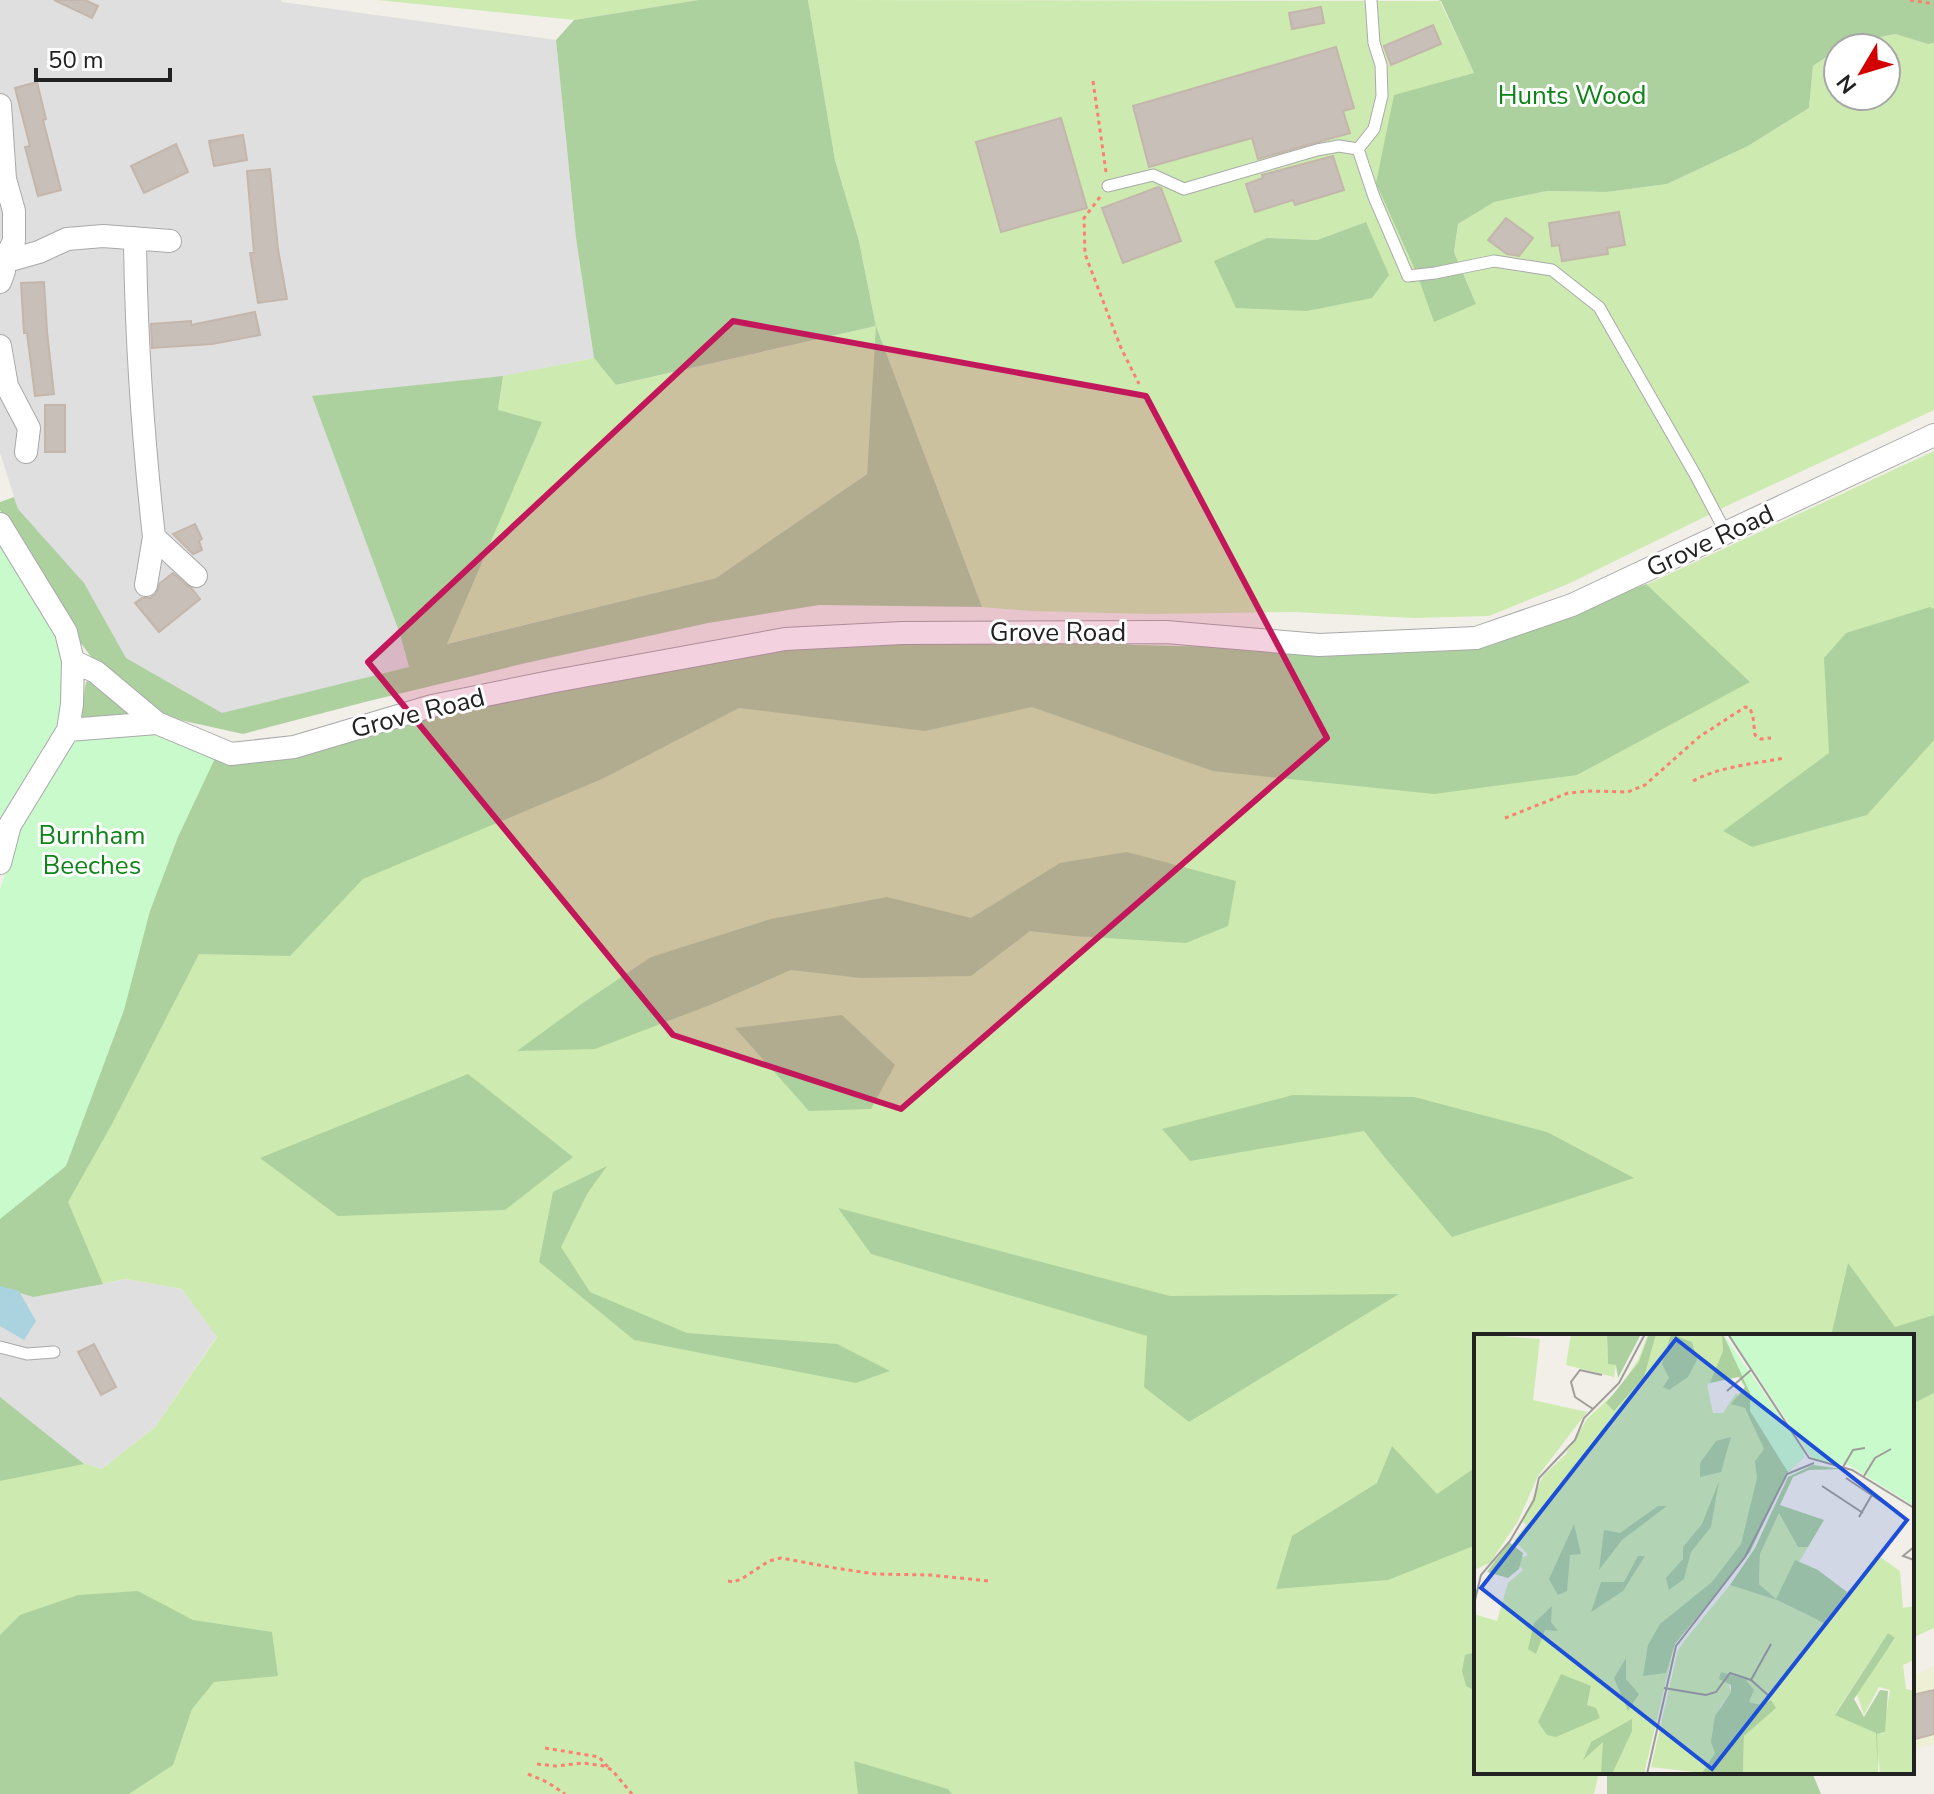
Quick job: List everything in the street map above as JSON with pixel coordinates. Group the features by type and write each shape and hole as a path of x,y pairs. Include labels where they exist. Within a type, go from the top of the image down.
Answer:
{"street":[{"path":"0,105 5,179 14,211 14,241 1,269"},
{"path":"1,269 67,239 103,236 170,241"},
{"path":"135,238 144,447 154,537 146,585"},
{"path":"0,346 7,386 29,428 26,452"},
{"name":"Grove Road","path":"73,661 96,672 157,723 231,754 294,747 432,706 785,639 902,633 1166,632 1319,645 1476,638 1572,605 1934,435"},
{"path":"0,524 66,632 73,661 68,730 10,825 0,863"},
{"path":"154,537 196,576"},
{"name":"Grove Road","path":"68,730 157,723"}],"lane":[{"path":"1358,149 1374,129 1382,96 1381,65 1374,43 1371,0"},
{"path":"1108,186 1153,175 1184,189 1317,150 1339,146 1358,149"},
{"path":"1358,149 1374,197 1408,276 1494,261 1552,270 1599,307 1726,533"},
{"path":"0,1347 27,1354 54,1352"}],"path":[{"path":"1910,0 1934,4"},
{"path":"1093,81 1108,186 1084,218 1085,254 1121,348 1139,384"},
{"path":"1505,818 1568,793 1628,792 1645,785 1699,737 1745,707 1750,708 1755,735 1761,739 1771,738"},
{"path":"1693,781 1724,769 1784,758"},
{"path":"728,1581 734,1582 769,1561 781,1558 875,1574 989,1581"},
{"path":"545,1748 599,1757 632,1794"},
{"path":"537,1764 556,1766 583,1763 612,1770"},
{"path":"528,1774 565,1794"}],"highlighted area":[{"path":"733,321 1146,396 1327,738 901,1109 673,1035 368,662"}],"shaded area":[{"path":"0,0 281,0 556,40 576,237 594,358 340,410 434,681 256,725 191,723 129,673 18,509 0,453"},
{"path":"126,1279 182,1289 217,1336 155,1427 102,1469 0,1437 0,1287 33,1297"}],"green space":[{"path":"378,0 698,0 574,20"},
{"path":"698,0 808,0 835,160 859,241 876,326 616,385 594,358 576,238 556,40 574,20"},
{"path":"808,0 1440,1 1474,73 1376,183 1476,304 1454,252 1458,224 1493,202 1547,191 1607,192 1667,184 1748,146 1809,108 1813,66 1822,60 1822,112 1902,112 1902,36 1934,43 1934,410 1568,584 1489,616 1415,618 1294,612 1150,614 982,607 877,329 867,474 716,578 446,644 541,423 498,410 503,376 594,358 617,385 876,326 859,241 835,160","holes":["1366,222 1236,308 1267,238 1317,240"]},
{"name":"Hunts Wood","path":"1438,0 1934,0 1934,43 1902,36 1902,32 1822,32 1822,60 1813,66 1809,108 1748,146 1667,184 1607,192 1547,191 1494,202 1458,224 1454,252 1476,304 1434,322 1417,274 1376,183 1394,95 1474,73"},
{"path":"1366,222 1389,275 1372,298 1307,311 1236,308 1214,261 1267,238 1317,240"},
{"path":"876,326 982,607 819,605 708,623 526,663 243,734 162,716 92,658 71,630 0,510 0,502 14,497 18,509 84,583 126,658 222,713 409,667 400,634 312,396 503,376 498,410 542,422 447,644 716,578 867,474"},
{"path":"1934,451 1934,1628 1914,1637 1914,1334 1474,1334 1474,1774 1599,1774 1594,1794 0,1794 0,1437 102,1469 155,1427 217,1337 182,1289 126,1279 33,1297 0,1219 150,911 820,626 883,627 1134,645 1475,650 1594,609"},
{"name":"Burnham Beeches","path":"0,544 54,633 66,666 60,713 50,745 0,838"},
{"path":"1646,584 1750,682 1577,775 1434,794 1213,771 1032,707 925,731 739,708 602,779 363,879 290,956 199,954 112,1124 68,1202 103,1284 33,1297 0,1287 0,891 84,733 255,760 749,635 820,626 883,627 1134,645 1475,650"},
{"path":"1930,607 1934,609 1934,740 1867,815 1752,847 1723,831 1829,753 1824,658 1846,633"},
{"path":"94,678 138,718 79,724 86,682"},
{"name":"Burnham Beeches","path":"151,729 218,752 178,837 150,911 124,1010 66,1166 0,1219 0,891 21,819 50,768 84,733"},
{"path":"1127,852 1236,881 1228,926 1186,943 1030,931 971,976 861,978 791,970 595,1049 517,1051 651,957 771,919 887,897 971,918 1060,863"},
{"path":"842,1015 895,1065 871,1109 809,1111 735,1028"},
{"path":"468,1074 573,1157 505,1210 338,1216 260,1158"},
{"path":"1293,1095 1414,1097 1547,1132 1634,1178 1452,1237 1364,1131 1190,1161 1162,1129"},
{"path":"607,1166 587,1194 561,1247 590,1292 687,1333 837,1344 890,1371 856,1383 634,1340 539,1262 553,1192"},
{"path":"838,1208 1170,1296 1399,1294 1189,1422 1144,1387 1147,1336 871,1254"},
{"path":"1848,1263 1895,1327 1934,1315 1934,1393 1914,1403 1914,1334 1830,1334"},
{"path":"0,1397 84,1464 0,1481"},
{"path":"1392,1446 1437,1494 1474,1468 1474,1546 1388,1580 1276,1589 1292,1536 1377,1483"},
{"path":"138,1591 193,1620 272,1632 278,1676 214,1682 192,1709 173,1765 129,1794 0,1794 0,1635 20,1615 78,1595"},
{"path":"1474,1653 1474,1690 1466,1686 1462,1671 1465,1655"},
{"path":"1934,1666 1934,1744 1914,1749 1914,1675"},
{"path":"854,1761 948,1789 952,1794 858,1794"},
{"path":"1607,1774 1813,1774 1821,1794 1607,1794"}],"water":[{"path":"0,1286 19,1291 36,1321 24,1340 0,1326"}],"building":[{"path":"54,0 85,0 98,6 92,18"},
{"path":"1321,7 1324,23 1292,29 1289,13"},
{"path":"1433,25 1441,44 1391,65 1384,46"},
{"path":"1336,47 1354,108 1343,111 1350,133 1258,159 1252,138 1149,167 1133,106"},
{"path":"37,82 61,190 38,196 25,147 30,146 15,88"},
{"path":"1061,118 1087,208 1001,232 976,142"},
{"path":"243,135 247,160 214,166 209,141"},
{"path":"176,144 188,172 144,193 131,166"},
{"path":"1333,156 1344,190 1295,205 1293,200 1255,212 1246,184 1263,178 1262,175"},
{"path":"270,169 278,249 287,299 258,303 250,253 254,253 247,171"},
{"path":"1158,187 1181,241 1123,263 1102,208"},
{"path":"1619,212 1625,245 1607,248 1608,254 1562,261 1559,245 1552,246 1549,223"},
{"path":"1506,218 1533,238 1519,256 1507,254 1488,240"},
{"path":"44,282 54,394 35,396 27,333 24,333 21,283"},
{"path":"255,312 260,335 212,344 152,348 151,324 191,321 191,325"},
{"path":"45,405 65,405 65,452 45,452"},
{"path":"195,524 202,539 199,541 202,550 193,554 173,534"},
{"path":"173,573 200,599 159,632 135,603 156,594 160,583"},
{"path":"94,1344 116,1387 101,1395 78,1352"},
{"path":"1934,1690 1934,1734 1914,1739 1914,1695"}]}
